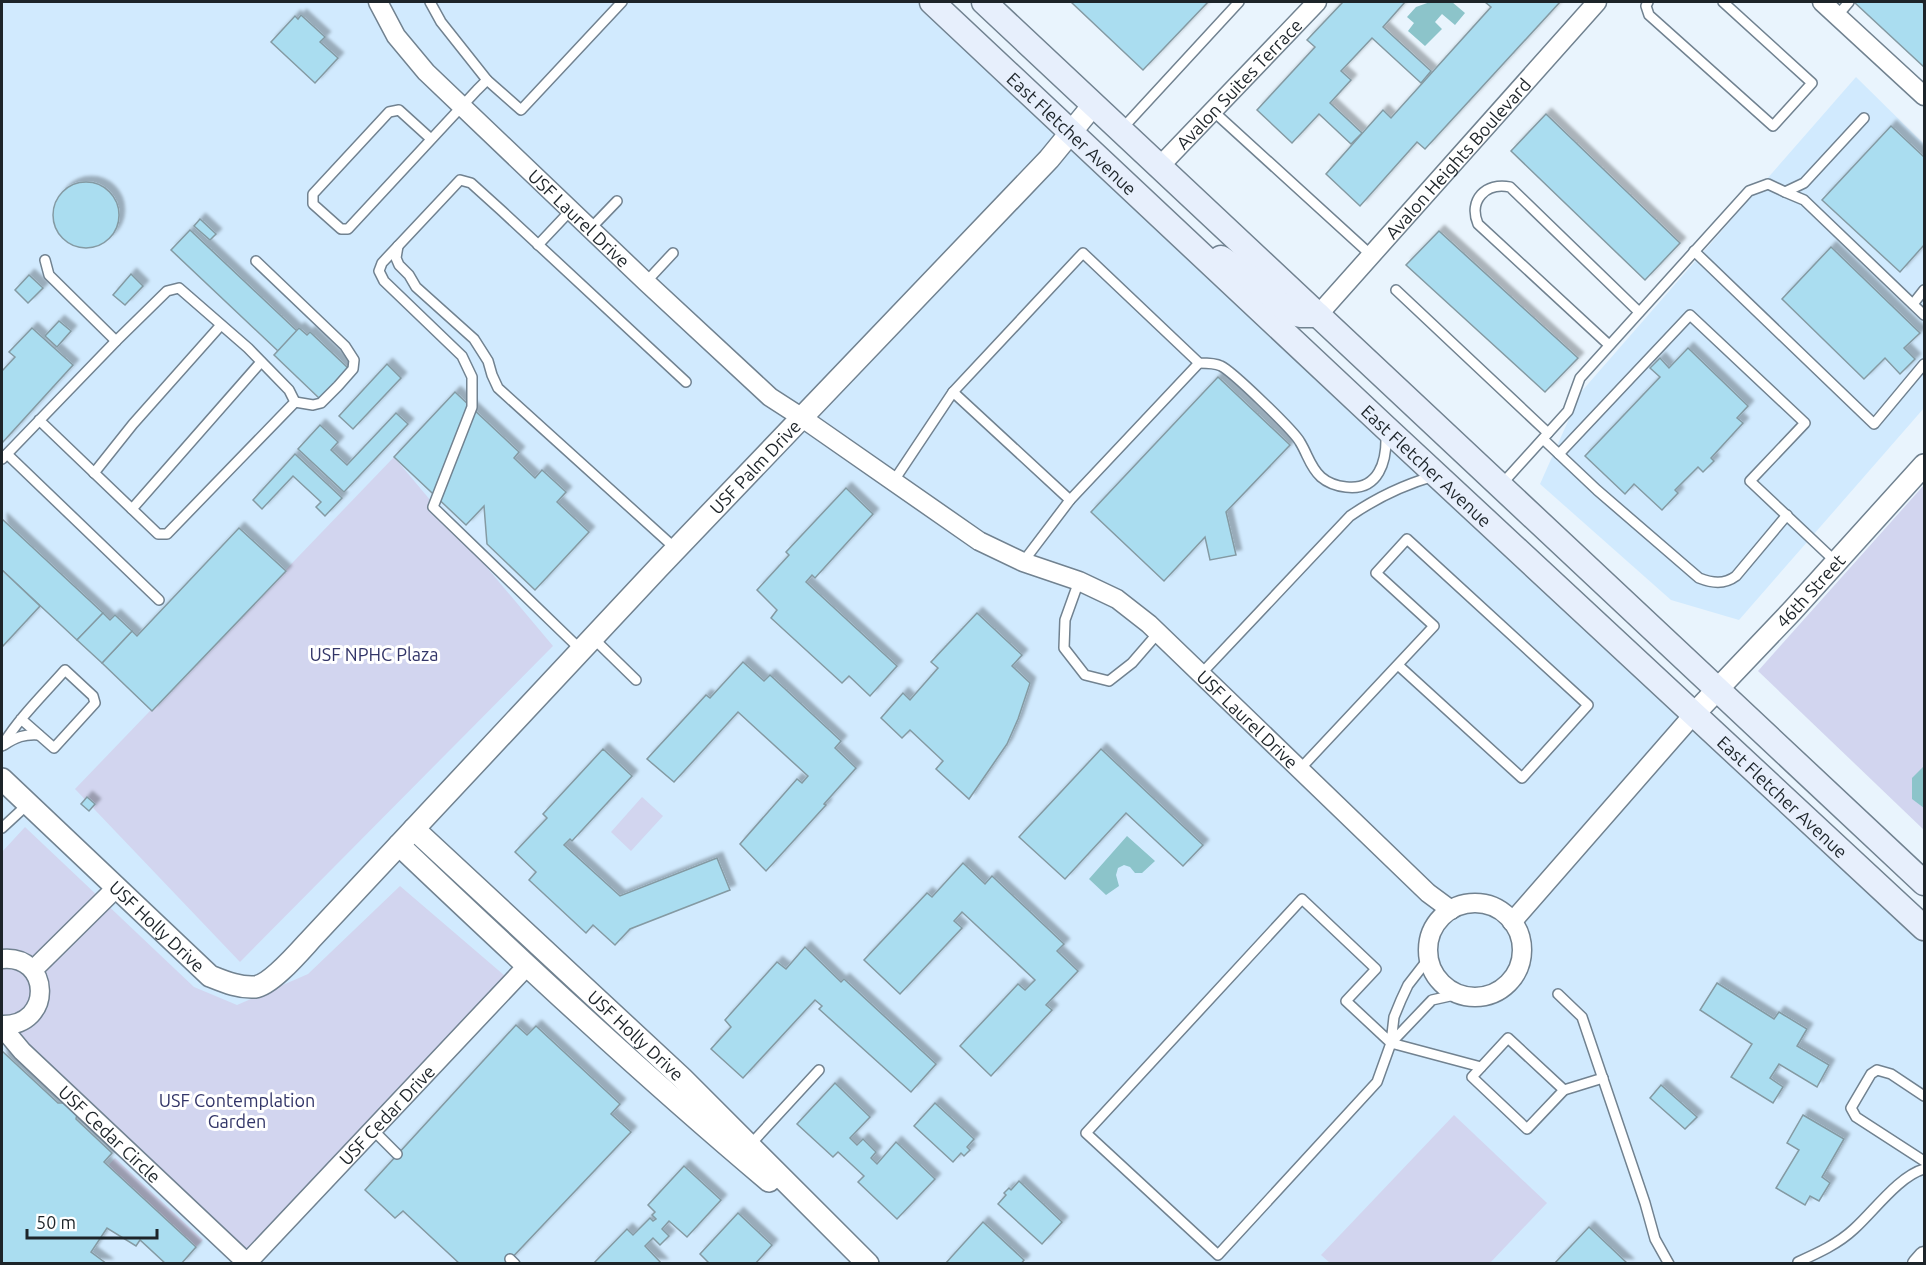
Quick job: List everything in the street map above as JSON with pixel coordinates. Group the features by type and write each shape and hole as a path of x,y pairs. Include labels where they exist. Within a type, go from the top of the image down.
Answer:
{"main road":[{"name":"East Fletcher Avenue","path":"932,2 1693,715 1924,928"},
{"name":"East Fletcher Avenue","path":"984,2 1719,688 1924,883"},
{"path":"1180,235 1220,257 1257,282 1288,312 1318,315"}],"street":[{"name":"USF Laurel Drive","path":"378,2 396,36 411,55 462,107 770,397 979,541 1023,562 1079,581 1117,598 1158,633 1428,892 1451,910"},
{"name":"Avalon Suites Terrace","path":"1160,166 1317,2"},
{"name":"Avalon Heights Boulevard","path":"1318,315 1597,2"},
{"path":"1822,2 1924,96"},
{"name":"USF Palm Drive","path":"414,829 801,417 1041,168 1095,104"},
{"name":"46th Street","path":"1693,715 1924,465"},
{"path":"1512,922 1693,715"},
{"name":"USF Holly Drive","path":"2,779 210,976 232,985 257,987 277,975 414,829 682,1078 867,1263"},
{"name":"USF Holly Drive","path":"399,845 685,1110 867,1263"},
{"path":"2,959 15,960 33,970 117,887"},
{"path":"1470,903 1486,904 1501,911 1512,922 1519,935 1522,950 1520,965 1513,978 1502,989 1489,995 1474,997 1459,994 1446,987 1436,976 1429,958 1428,946 1432,930 1441,917 1451,910 1470,903"},
{"name":"USF Cedar Drive","path":"251,1262 527,966"},
{"name":"USF Cedar Circle","path":"2,1026 23,1022 38,1004 40,993 33,970"},
{"name":"USF Cedar Circle","path":"2,1026 22,1052 251,1262"},
{"path":"1917,1263 1924,1256"}],"lane":[{"path":"430,2 441,22 487,80 521,110 622,2"},
{"path":"1121,130 1239,2"},
{"path":"1648,2 1646,6 1649,15 1773,126 1812,83 1723,2"},
{"path":"1837,16 1849,2"},
{"path":"431,140 399,110 390,112 313,194 313,204 341,229 348,229 487,80"},
{"path":"1213,111 1371,255"},
{"path":"1785,192 1804,183 1864,118"},
{"path":"636,681 587,644 433,507 472,407 472,377 462,356 384,281 379,271 382,263 460,180 465,180 471,183 686,382"},
{"path":"1500,486 1568,411 1581,378 1749,191 1768,184 1804,200 1924,315"},
{"path":"1609,345 1478,224 1474,214 1477,200 1487,189 1499,185 1510,187 1639,312"},
{"path":"591,228 616,201"},
{"path":"538,245 571,210"},
{"path":"398,246 396,258 416,287 474,339 488,361 498,388 676,549"},
{"path":"1694,251 1874,424 1924,364"},
{"path":"646,282 673,253"},
{"path":"892,482 953,392 1083,253 1199,363 1223,366 1295,435 1301,443 1308,462 1322,478 1335,486 1361,487 1380,472 1386,443 1386,428"},
{"path":"45,260 49,275 116,341"},
{"path":"256,261 345,346 354,360 353,369 321,404 295,402"},
{"path":"159,600 4,457 167,291 179,288 261,362 289,390 295,402"},
{"path":"1396,290 1546,436 1559,454 1699,578 1708,582 1729,581 1736,576 1787,515"},
{"path":"1913,304 1924,291"},
{"path":"1559,454 1690,315 1805,423 1750,481 1836,562"},
{"path":"94,473 133,424 221,325"},
{"path":"132,508 261,362"},
{"path":"1023,562 1070,500 1199,363"},
{"path":"953,392 1070,500"},
{"path":"39,420 158,534 167,534 295,402"},
{"path":"1201,674 1350,516 1380,497 1410,483 1436,475"},
{"path":"1300,770 1398,664 1434,626 1376,573 1407,539 1588,705 1522,778 1398,664"},
{"path":"1079,581 1065,620 1064,648 1085,675 1109,681 1132,663 1158,633"},
{"path":"2,746 21,719 65,670 93,696 95,703 54,748 21,719"},
{"path":"2,746 16,737 27,734 39,735"},
{"path":"2,828 28,804"},
{"path":"1429,958 1408,985 1401,1000 1394,1017 1391,1043 1377,1082 1218,1255 1086,1133 1302,900 1377,969 1346,1001 1391,1043 1481,1067"},
{"path":"1391,1043 1432,1000 1459,994"},
{"path":"1558,994 1582,1017 1655,1239 1669,1263"},
{"path":"1564,1090 1508,1038 1472,1077 1527,1129 1564,1090 1603,1078"},
{"path":"750,1144 819,1070"},
{"path":"1924,1096 1892,1074 1877,1070 1870,1074 1851,1108 1856,1117 1924,1161"},
{"path":"373,1130 397,1154"},
{"path":"1798,1262 1827,1248 1852,1231 1903,1181 1924,1169"}],"shaded area":[{"path":"2,2 919,2 1924,942 1924,1263 2,1264"},
{"path":"1430,2 1452,2 1465,13 1455,25 1442,14 1435,22 1442,29 1425,46 1408,31 1414,23 1407,17 1416,7"},
{"path":"1856,77 1924,144 1924,408 1739,620 1671,600 1540,484 1581,392"},
{"path":"1924,766 1924,808 1912,799 1912,778"},
{"path":"1127,836 1155,861 1142,873 1135,873 1130,867 1124,865 1118,868 1116,875 1119,886 1106,895 1089,879"}],"green space":[{"name":"USF NPHC Plaza","path":"394,457 553,646 240,962 75,789"},
{"path":"1924,485 1924,830 1758,671"},
{"path":"642,797 663,816 631,851 611,832"},
{"name":"USF Contemplation Garden","path":"25,827 194,987 237,1005 308,974 400,886 512,982 243,1259 2,1036 2,852"},
{"path":"1454,1115 1547,1203 1490,1263 1330,1263 1321,1255"},
{"path":"115,1158 203,1240 196,1247 108,1166"}],"building":[{"path":"1071,2 1208,2 1143,70"},
{"path":"1343,2 1405,2 1383,27 1431,71 1421,83 1372,38 1341,71 1351,80 1330,103 1362,133 1351,144 1319,114 1292,143 1257,110 1315,47 1307,40"},
{"path":"1485,2 1560,2 1425,149 1417,142 1360,206 1326,174 1383,110 1391,118 1491,7"},
{"path":"1854,2 1922,2 1924,4 1924,67"},
{"path":"301,15 325,37 320,42 338,58 315,83 271,42 295,16 298,19"},
{"path":"1546,114 1680,243 1645,280 1511,151"},
{"path":"1891,126 1924,157 1924,245 1900,272 1822,200"},
{"path":"86,182 99,185 109,192 116,202 119,215 116,228 109,238 99,245 86,248 73,245 63,238 56,228 53,215 56,202 63,192 73,185"},
{"path":"200,219 216,234 210,240 194,226"},
{"path":"190,230 297,331 278,351 171,250"},
{"path":"1439,231 1578,358 1545,392 1406,265"},
{"path":"1831,247 1920,333 1904,348 1915,359 1900,374 1885,358 1864,379 1782,299"},
{"path":"131,274 143,286 125,305 113,295"},
{"path":"29,275 43,288 28,303 15,290"},
{"path":"59,321 71,331 57,347 45,336"},
{"path":"32,328 73,365 2,443 2,371 15,357 9,352"},
{"path":"299,328 307,335 310,332 349,369 320,399 274,355"},
{"path":"1688,348 1748,406 1737,418 1743,423 1711,458 1714,461 1703,472 1698,467 1675,490 1678,493 1662,510 1634,484 1625,494 1585,456 1660,377 1650,368 1660,358 1669,368"},
{"path":"387,364 401,378 353,429 339,416"},
{"path":"1218,377 1290,445 1226,512 1236,555 1210,560 1205,537 1164,581 1091,512"},
{"path":"455,392 519,452 514,458 535,478 542,470 566,492 557,502 589,532 535,590 487,544 484,506 466,525 394,457"},
{"path":"396,413 408,424 344,492 298,449 320,425 338,442 331,450 347,465"},
{"path":"295,454 342,498 325,516 316,507 321,502 293,476 262,509 253,500"},
{"path":"846,488 873,514 815,578 812,575 806,582 897,666 870,696 849,676 842,683 771,618 777,610 757,590 789,555 786,552"},
{"path":"2,519 103,613 77,640 2,570"},
{"path":"239,528 286,571 152,711 102,663 132,631 137,636"},
{"path":"2,570 40,606 2,647"},
{"path":"103,613 110,620 115,615 132,631 102,663 77,640"},
{"path":"977,613 1022,655 1012,666 1030,683 1007,744 969,799 936,769 943,761 910,730 902,738 881,718 903,693 910,700 938,668 931,662"},
{"path":"743,662 764,681 770,675 841,741 835,748 856,768 766,871 740,844 797,779 802,783 808,776 738,712 674,782 647,759 706,695 710,698"},
{"path":"603,749 632,776 572,841 570,839 564,845 620,896 717,858 730,890 630,929 615,945 593,925 586,933 529,880 536,872 515,852 547,818 543,814"},
{"path":"1101,749 1203,845 1183,866 1126,813 1065,879 1019,837"},
{"path":"87,797 95,804 89,811 81,804"},
{"path":"963,863 985,884 992,876 1064,944 1057,951 1078,971 1046,1005 1052,1010 991,1076 960,1046 1018,984 1025,990 1035,980 962,912 954,921 962,928 900,994 864,960 927,893 932,897"},
{"path":"805,947 841,982 844,979 936,1064 911,1092 819,1009 822,1006 815,1000 743,1078 711,1049 731,1027 725,1020 777,962 786,969"},
{"path":"1717,983 1774,1019 1779,1012 1807,1029 1797,1046 1829,1065 1817,1087 1779,1064 1770,1078 1783,1087 1773,1103 1731,1077 1752,1044 1700,1010"},
{"path":"516,1025 527,1035 536,1026 620,1104 611,1114 631,1132 506,1264 460,1264 403,1211 395,1218 365,1190"},
{"path":"2,1051 58,1103 65,1103 77,1114 76,1119 112,1153 104,1162 196,1247 181,1264 166,1264 140,1240 136,1246 107,1228 91,1252 107,1264 2,1264"},
{"path":"835,1083 870,1117 850,1138 857,1145 863,1139 876,1152 871,1158 877,1164 896,1142 935,1179 897,1219 858,1182 864,1176 838,1152 833,1157 797,1124"},
{"path":"1661,1085 1697,1117 1685,1129 1650,1098"},
{"path":"935,1103 974,1139 967,1147 970,1150 964,1156 961,1153 953,1162 914,1126"},
{"path":"1803,1115 1844,1139 1822,1177 1830,1183 1819,1201 1810,1196 1805,1205 1776,1188 1799,1150 1787,1143"},
{"path":"684,1166 721,1200 687,1237 669,1221 662,1229 669,1236 660,1245 653,1238 645,1246 662,1264 593,1264 627,1229 633,1235 650,1218 653,1221 656,1219 652,1215 655,1212 648,1205"},
{"path":"1019,1181 1062,1222 1042,1244 998,1204 1006,1195 1004,1193 1009,1188 1011,1190"},
{"path":"738,1213 772,1245 755,1264 710,1264 700,1254"},
{"path":"983,1222 1024,1260 1021,1264 945,1264"},
{"path":"1589,1227 1628,1264 1554,1264"}]}
